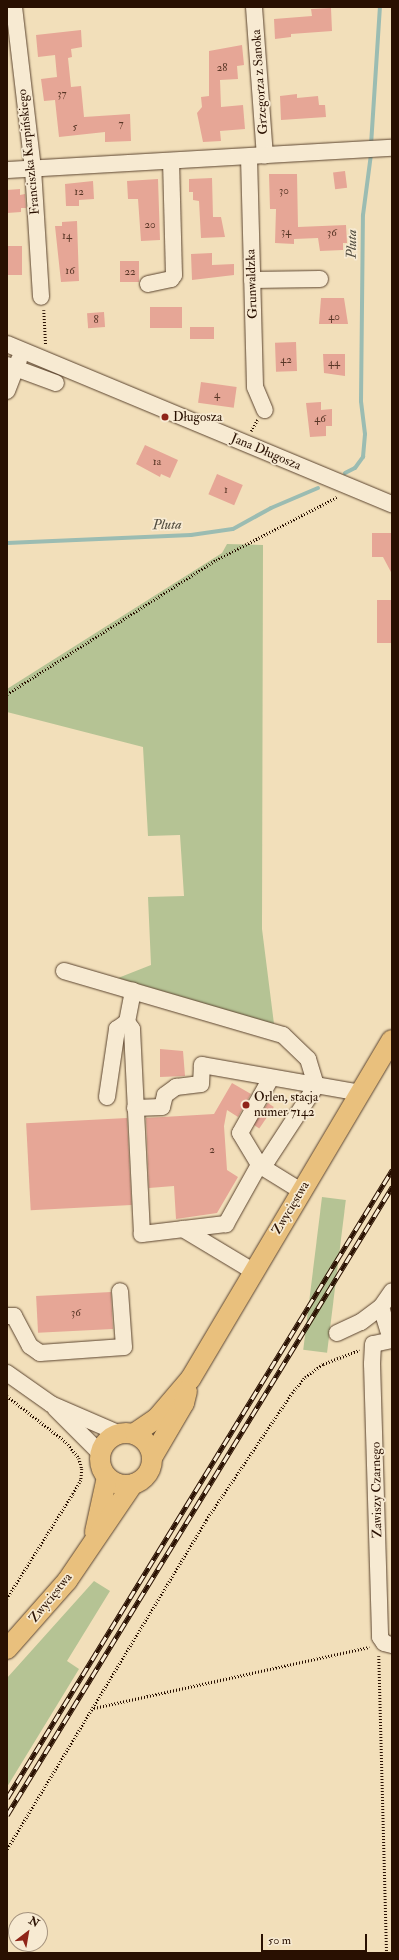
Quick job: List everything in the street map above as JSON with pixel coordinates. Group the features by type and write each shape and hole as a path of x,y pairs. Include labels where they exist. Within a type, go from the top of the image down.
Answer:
{"main road":[{"name":"Zwycięstwa","path":"126,1433 157,1418 191,1378 253,1270 392,1040"},
{"name":"Zwycięstwa","path":"153,1456 184,1404 191,1378"},
{"path":"126,1433 147,1442 153,1456 146,1477 133,1484 123,1485 108,1477 100,1462 100,1453 110,1438 126,1433"},
{"name":"Zwycięstwa","path":"92,1543 104,1502 108,1477"},
{"name":"Zwycięstwa","path":"7,1649 57,1593 92,1543 108,1524 133,1484"}],"street":[{"name":"Franciszka Karpińskiego","path":"14,7 33,169 41,297"},
{"name":"Grzegorza z Sanoka","path":"254,7 265,156"},
{"path":"7,170 388,149"},
{"name":"Grunwaldzka","path":"249,157 255,386 266,410"},
{"path":"148,284 171,279 174,275 171,161"},
{"path":"252,280 320,279"},
{"path":"7,391 14,347"},
{"name":"Jana Długosza","path":"14,347 46,359 348,488 392,504"},
{"path":"11,367 56,383"},
{"path":"64,971 283,1035 308,1059 316,1086 268,1161 259,1165 226,1224 142,1234 132,1029 127,1022"},
{"path":"107,1097 117,1029 127,1022 133,991"},
{"path":"136,1108 162,1107 165,1095 176,1087 201,1084 202,1065 360,1093"},
{"path":"271,1078 240,1133 259,1165 301,1191"},
{"path":"183,1229 253,1270"},
{"path":"7,1316 14,1316 30,1346 40,1353 124,1347 120,1291"},
{"path":"337,1333 361,1322 381,1307 392,1291"},
{"path":"373,1344 391,1340 381,1307"},
{"name":"Zawiszy Czarnego","path":"373,1344 380,1637 388,1644"},
{"path":"7,1373 51,1404 100,1453"},
{"path":"51,1404 126,1433"}],"path":[{"path":"41,297 46,359"},
{"path":"250,446 251,427 266,410"},
{"path":"7,694 216,560 332,502 348,488"},
{"path":"7,1849 94,1708 206,1520 292,1393 305,1377 323,1364 373,1344"},
{"path":"7,1396 66,1442 79,1458 82,1469 81,1480 74,1494 7,1599"},
{"path":"94,1708 388,1644"},
{"path":"387,1953 379,1656 388,1644"}],"green space":[{"path":"227,544 263,545 262,929 274,1024 118,978 151,965 148,897 184,896 180,835 148,836 143,747 7,712 7,689 222,553"},
{"path":"322,1197 346,1200 327,1353 303,1350"},
{"path":"94,1581 110,1591 67,1661 79,1669 7,1787 7,1678"}],"building":[{"path":"331,8 332,31 291,34 291,37 275,39 274,19 312,16 311,9"},
{"path":"81,30 82,47 71,49 72,57 68,58 71,87 81,86 84,117 130,114 131,141 105,142 105,132 59,137 55,100 44,101 41,79 57,77 55,55 38,57 36,35"},
{"path":"242,45 244,65 237,66 238,79 220,80 221,107 243,105 245,129 220,131 221,141 203,142 197,113 202,107 201,97 209,96 209,51"},
{"path":"297,94 297,98 318,96 319,105 325,105 326,117 281,120 280,96"},
{"path":"345,171 347,188 335,189 333,172"},
{"path":"269,174 297,174 298,227 346,225 347,243 343,243 343,250 320,251 318,238 294,239 294,244 275,243 276,209 270,209"},
{"path":"212,178 213,217 221,217 225,237 201,238 199,201 193,200 193,192 189,192 189,179"},
{"path":"158,179 160,240 141,241 138,199 128,199 127,181"},
{"path":"93,181 94,199 79,200 79,206 66,206 65,184"},
{"path":"20,189 20,195 25,194 26,208 21,208 21,212 7,213 7,190"},
{"path":"77,221 79,281 61,282 55,226 62,226 62,222"},
{"path":"7,246 22,246 22,275 7,275"},
{"path":"212,253 212,265 234,264 234,275 192,280 191,254"},
{"path":"120,261 139,261 139,282 120,282"},
{"path":"321,298 344,298 348,324 319,324"},
{"path":"150,307 182,307 182,328 150,328"},
{"path":"104,312 105,327 88,328 87,313"},
{"path":"190,327 214,327 214,339 190,339"},
{"path":"296,342 297,371 276,372 275,343"},
{"path":"323,354 345,354 345,376 324,373"},
{"path":"201,382 237,387 234,408 198,403"},
{"path":"321,402 321,410 332,409 332,426 326,426 326,436 310,437 306,403"},
{"path":"145,445 178,460 170,478 161,474 160,477 136,464"},
{"path":"217,474 243,485 234,505 208,494"},
{"path":"372,533 392,533 392,574 383,557 372,557"},
{"path":"377,600 392,600 392,643 377,643"},
{"path":"160,1049 183,1051 185,1076 160,1077"},
{"path":"232,1083 251,1094 238,1117 227,1110 224,1126 227,1170 238,1177 217,1213 176,1219 174,1186 149,1188 146,1118 214,1114"},
{"path":"268,1103 274,1107 259,1128 253,1125"},
{"path":"127,1118 132,1205 31,1210 26,1123"},
{"path":"111,1292 113,1329 38,1333 36,1296"}],"waterway":[{"name":"Pluta","path":"371,145 380,7"},
{"name":"Pluta","path":"345,473 355,468 363,457 365,434 361,401 363,215 371,154"},
{"name":"Pluta","path":"7,543 191,535 233,529 271,508 318,488"}],"railway":[{"path":"7,1798 392,1170"},
{"path":"7,1815 392,1187"}],"place":[{"name":"Długosza","path":"165,417"},
{"name":"Orlen, stacja numer 7142","path":"246,1105"}]}
